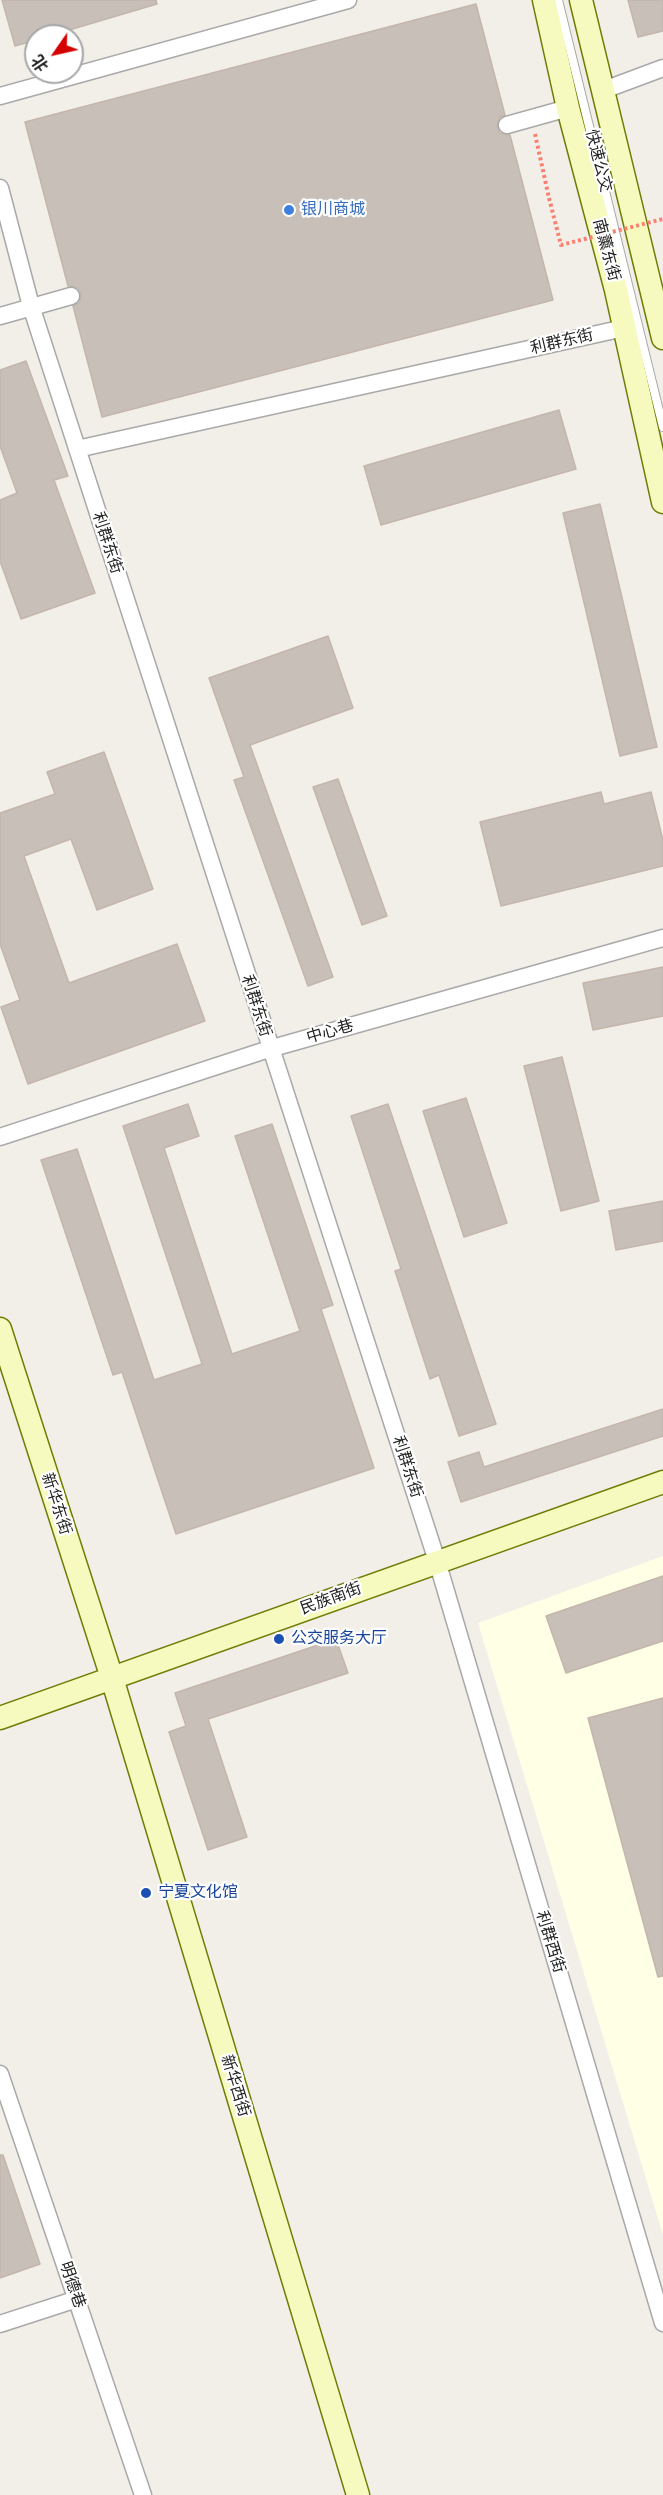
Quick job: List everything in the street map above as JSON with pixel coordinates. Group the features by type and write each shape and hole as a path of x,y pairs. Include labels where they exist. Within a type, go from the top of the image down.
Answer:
{"street":[{"path":"0,96 348,0"},
{"name":"南薰东街","path":"544,0 568,108 624,327 663,502"},
{"name":"南薰东街","path":"581,0 663,338"},
{"path":"604,90 663,68"},
{"path":"507,125 568,108"},
{"name":"利群东街","path":"0,188 31,306 269,1049 437,1561"},
{"path":"0,316 71,296"},
{"name":"利群东街","path":"77,449 624,327"},
{"name":"中心巷","path":"0,1137 269,1049 663,938"},
{"name":"新华东街","path":"0,1329 112,1678"},
{"name":"民族南街","path":"0,1718 663,1482"},
{"name":"利群西街","path":"437,1561 663,2323"},
{"name":"新华西街","path":"112,1678 358,2495"},
{"name":"明德巷","path":"0,2074 143,2495"},
{"path":"0,2324 77,2299"}],"lane":[{"name":"快速公交","path":"558,0 663,427"}],"path":[{"path":"531,118 561,245 663,219"}],"shaded area":[{"path":"663,1556 663,2235 478,1623"}],"building":[{"path":"2,0 156,0 157,4 84,26 24,24 24,43 15,46"},
{"path":"628,0 663,0 663,31 638,37"},
{"name":"银川商城","path":"476,4 505,115 499,118 497,127 500,133 510,135 553,300 102,417 73,306 79,303 81,294 78,288 68,286 25,122"},
{"path":"26,361 68,476 54,480 95,593 21,619 0,561 0,500 17,493 0,446 0,370"},
{"path":"559,410 576,469 381,525 364,466"},
{"path":"600,504 657,747 620,756 563,513"},
{"path":"328,636 353,708 250,745 333,977 308,986 234,780 244,777 209,678"},
{"path":"104,752 153,889 97,910 71,839 24,856 69,983 177,944 205,1021 28,1084 1,1007 20,1000 0,944 0,813 55,794 47,772"},
{"path":"338,779 387,916 362,925 313,787"},
{"path":"601,792 604,804 651,792 663,840 663,866 501,906 480,822"},
{"path":"663,967 663,1016 593,1030 583,983"},
{"path":"562,1057 599,1201 561,1211 524,1066"},
{"path":"466,1098 507,1223 464,1237 423,1111"},
{"path":"188,1104 199,1136 164,1148 232,1354 300,1331 235,1136 272,1124 333,1305 321,1309 374,1468 176,1534 122,1372 113,1375 41,1160 77,1149 154,1380 202,1364 123,1126"},
{"path":"388,1104 496,1424 459,1436 439,1375 430,1379 395,1271 401,1269 351,1116"},
{"path":"663,1201 663,1241 616,1250 609,1211"},
{"path":"663,1409 663,1436 461,1502 448,1462 479,1452 484,1467"},
{"path":"663,1576 663,1641 566,1673 546,1616"},
{"path":"336,1639 348,1673 208,1719 247,1837 208,1850 169,1732 186,1726 175,1693"},
{"path":"663,1698 663,1976 658,1977 588,1718"},
{"path":"0,2155 3,2155 40,2264 0,2278"}],"place":[{"name":"银川商城","path":"289,210"},
{"name":"公交服务大厅","path":"279,1639"},
{"name":"宁夏文化馆","path":"146,1893"}]}
